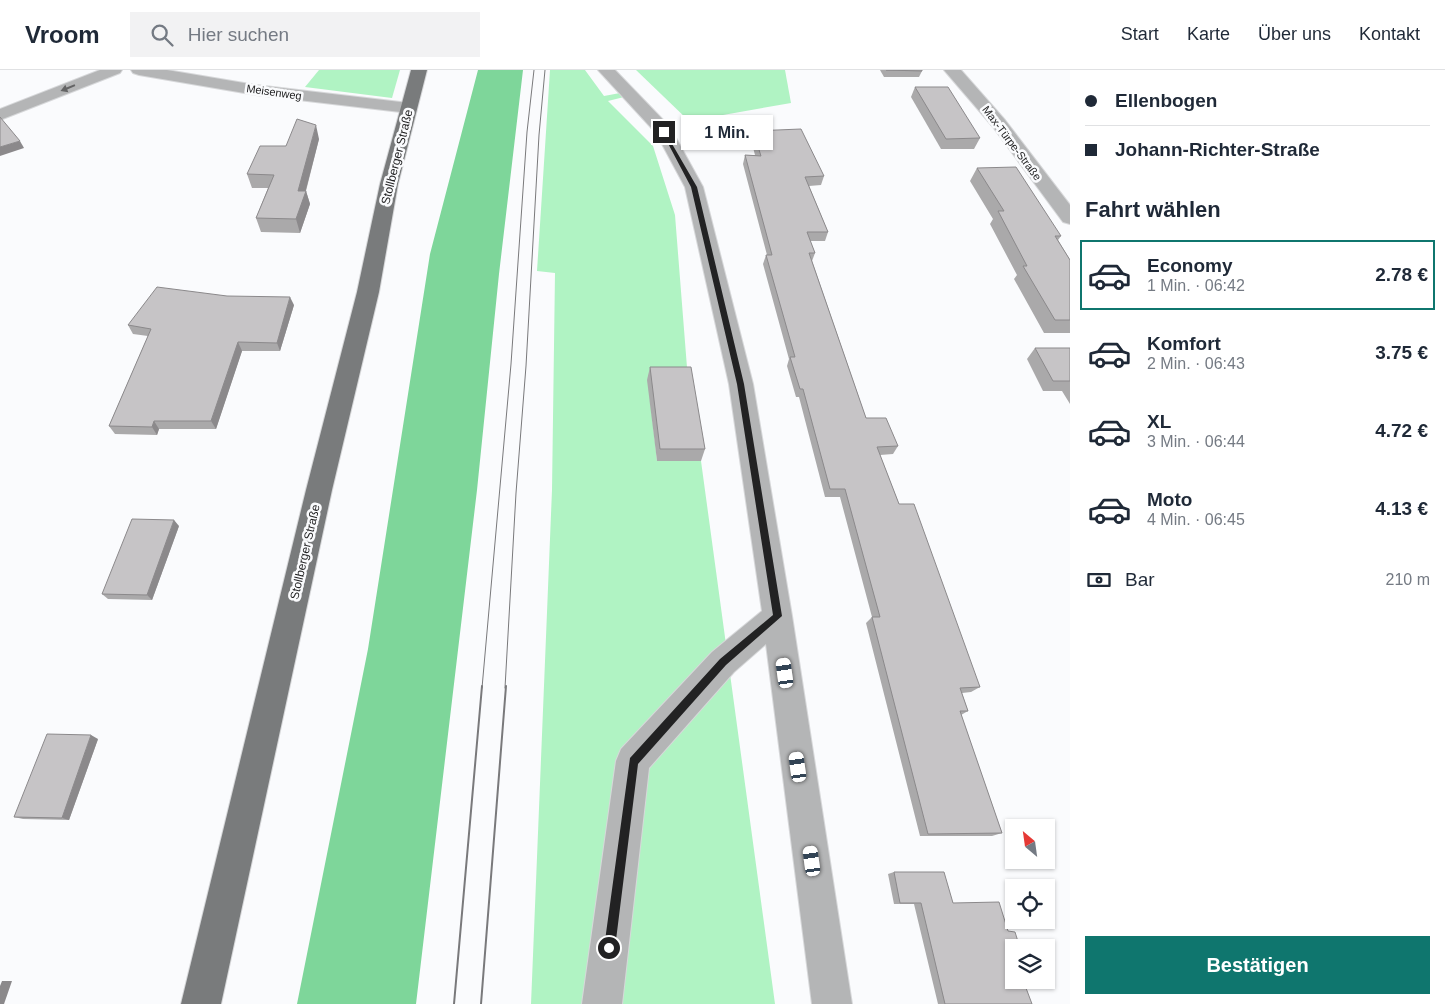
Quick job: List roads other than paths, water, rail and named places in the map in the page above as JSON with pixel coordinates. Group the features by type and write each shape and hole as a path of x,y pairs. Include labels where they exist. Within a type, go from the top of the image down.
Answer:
{"main road":[{"name":"Stollberger Straße","path":"201,1004 319,490 368,292 389,184 420,70"},
{"name":"Stollberger Straße","path":"410,104 428,70"}],"street":[{"path":"0,114 114,70"},
{"name":"Meisenweg","path":"139,70 256,90 410,104"},
{"path":"606,70 664,132 694,187 741,384 778,616 832,1004"},
{"name":"Max-Türpe-Straße","path":"952,70 1006,131 1037,176 1070,218"},
{"path":"602,1004 633,761 723,662 778,616"}],"tram line":[{"path":"482,688 511,364 527,132 534,70"},
{"path":"505,688 539,135 545,70"},
{"path":"454,1004 482,686"},
{"path":"481,1004 506,686"}]}
